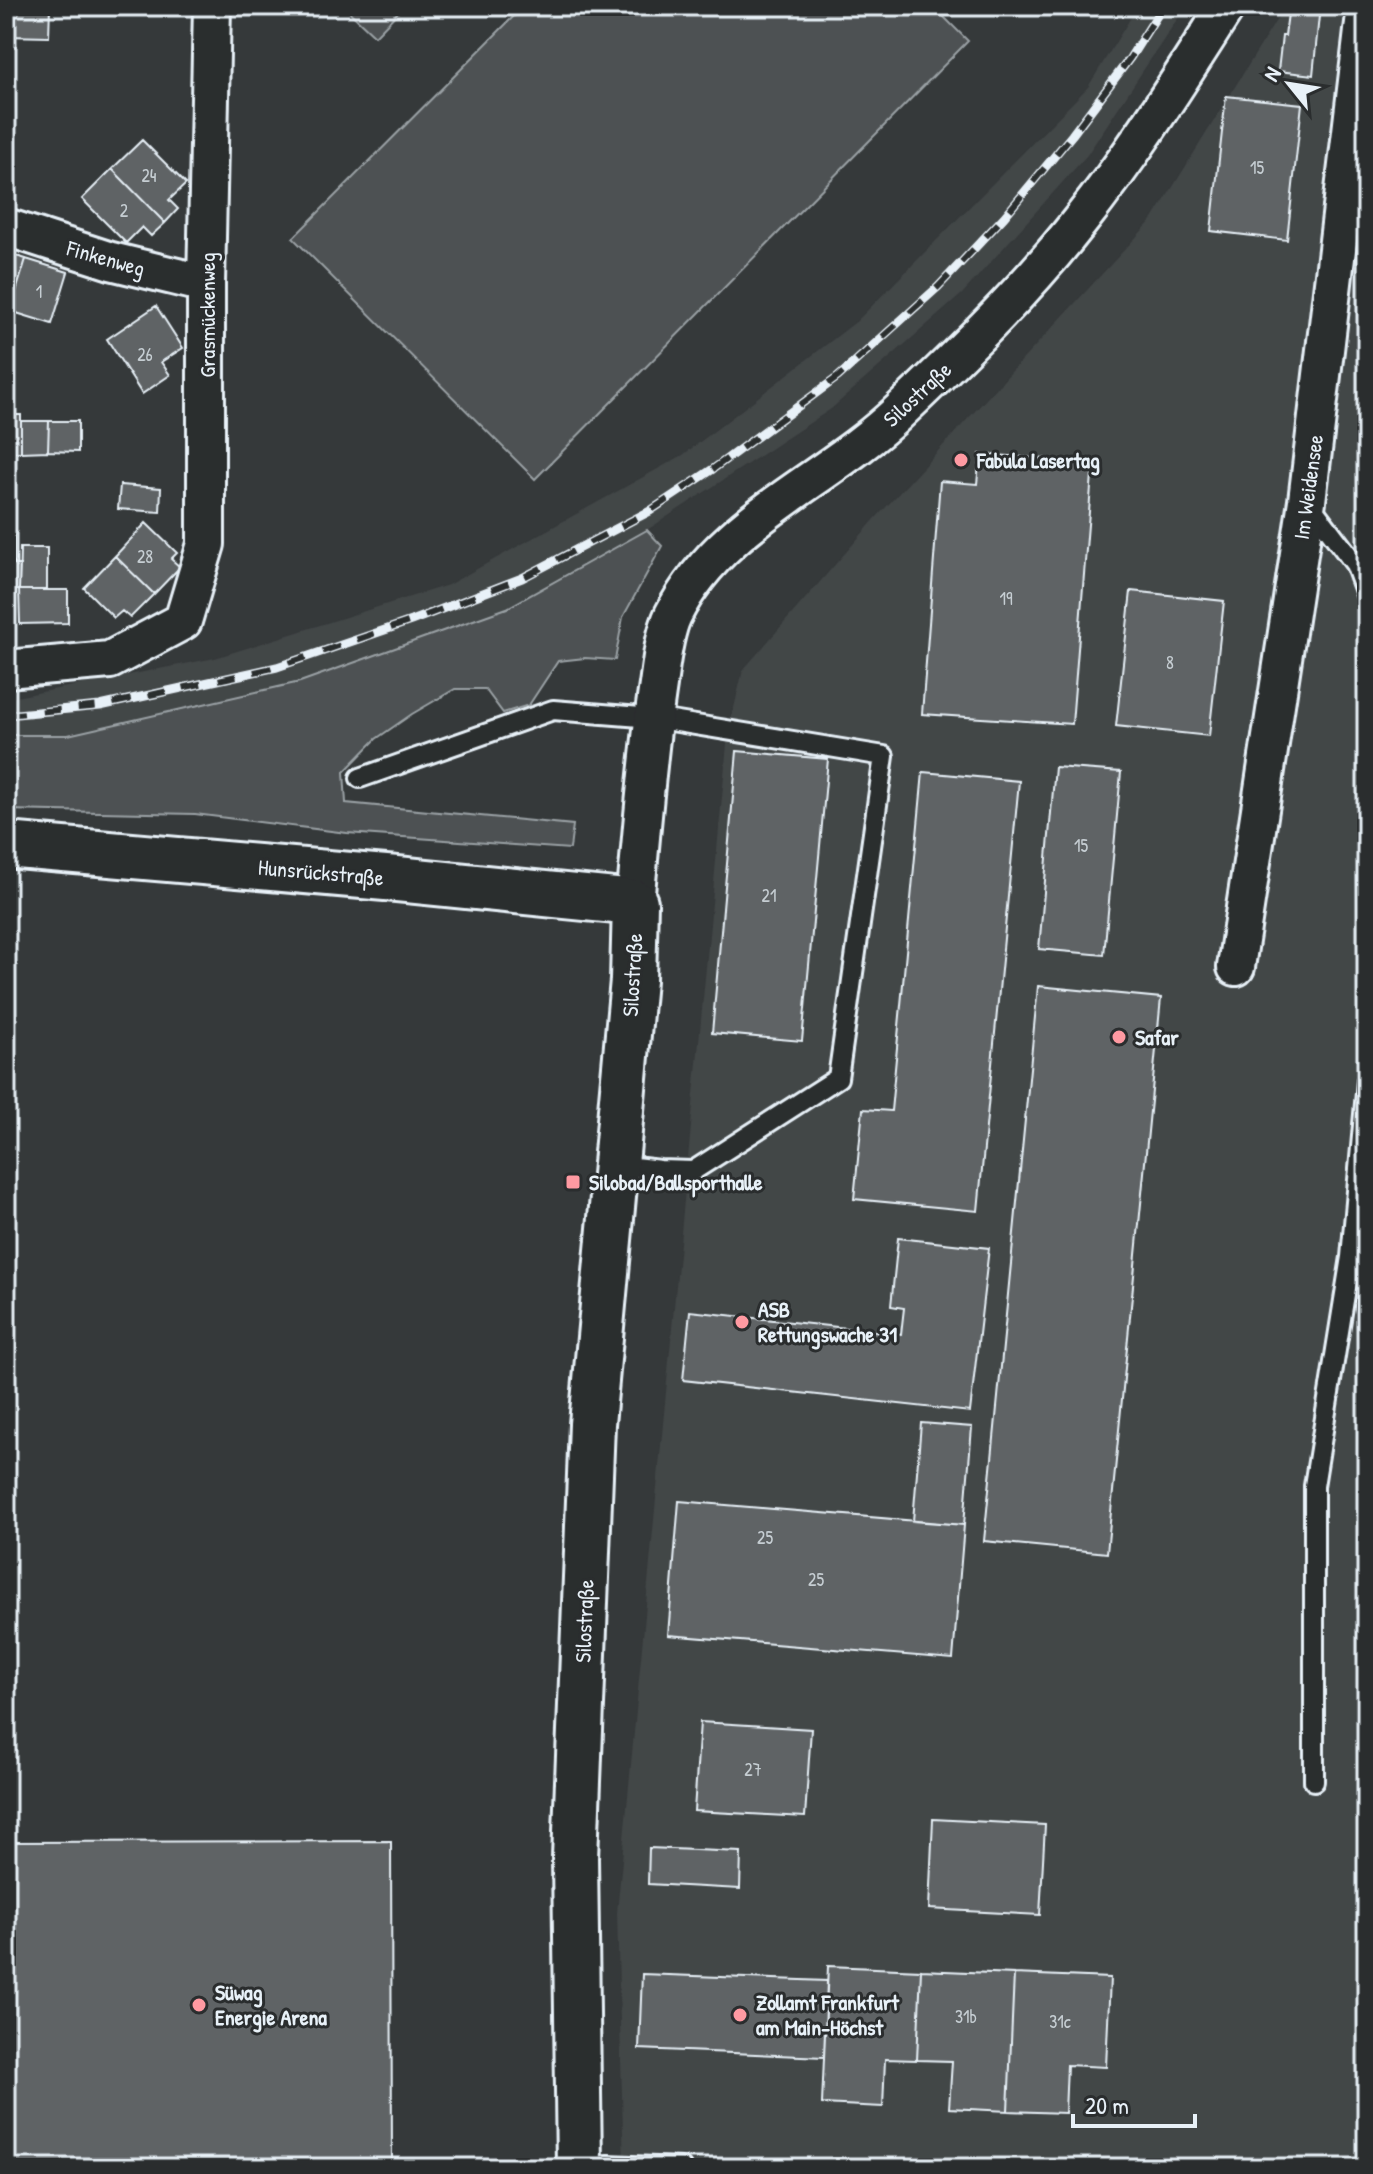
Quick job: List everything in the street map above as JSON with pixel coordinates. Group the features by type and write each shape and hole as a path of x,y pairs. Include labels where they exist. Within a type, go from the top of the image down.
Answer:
{"main road":[{"name":"Hunsrückstraße","path":"6,845 382,877 635,903"},
{"name":"Silostraße","path":"579,2167 575,1858 592,1424 633,980 635,903"}],"street":[{"name":"Grasmückenweg","path":"6,669 110,660 183,621 206,544 206,284 212,6"},
{"name":"Silostraße","path":"635,903 661,663 671,618 688,588 713,557 754,522 887,424 990,325 1080,222 1154,120 1227,6"},
{"name":"Im Weidensee","path":"1236,967 1307,501 1366,6"},
{"name":"Finkenweg","path":"6,227 111,261 206,284"}],"lane":[{"path":"1307,501 1355,564 1367,597"},
{"path":"360,778 553,710 653,718 884,756 838,1078 693,1171 617,1165"},
{"path":"1314,1781 1314,1486 1351,1257 1367,1081"},
{"path":"579,2167 681,2168"}],"shaded area":[{"path":"343,6 404,6 375,36"},
{"path":"524,6 933,6 968,41 535,479 293,238"},
{"path":"1138,6 1186,6 1087,155 962,294 831,409 647,530 507,608 300,682 68,735 6,735 6,699 215,658 448,585 683,455 857,321 1088,87"},
{"path":"1285,6 1367,6 1367,2168 624,2168 617,1913 728,733 743,670 875,519 1153,219"},
{"path":"647,530 662,546 623,617 615,660 585,658 558,661 529,705 503,713 485,689 455,689 376,739 344,772 346,803 573,825 570,849 347,833 195,814 6,810 6,735 68,735 300,682 507,608"}],"building":[{"path":"6,6 50,6 49,37 6,36"},
{"path":"1289,6 1320,6 1313,75 1278,71"},
{"path":"1226,96 1302,104 1287,240 1211,231"},
{"path":"142,140 186,184 169,200 178,209 165,223 112,169"},
{"path":"112,169 165,223 151,236 142,227 126,243 82,199"},
{"path":"6,253 26,259 10,311 6,310"},
{"path":"26,259 68,272 52,324 10,311"},
{"path":"156,306 183,348 161,362 170,375 142,394 107,339"},
{"path":"6,415 21,415 21,452 6,452"},
{"path":"21,421 49,421 48,451 21,452"},
{"path":"49,421 78,421 78,452 48,451"},
{"path":"980,454 1093,462 1072,724 922,714 940,481 977,484"},
{"path":"120,485 161,488 160,512 118,509"},
{"path":"146,523 177,553 171,559 180,567 154,594 115,556"},
{"path":"6,530 14,530 14,565 6,565"},
{"path":"20,548 47,548 47,590 19,590"},
{"path":"115,556 154,594 130,618 122,611 114,618 84,588"},
{"path":"6,565 20,565 19,590 6,590"},
{"path":"19,590 68,590 68,623 20,624"},
{"path":"1131,591 1224,601 1209,736 1116,726"},
{"path":"737,751 828,759 802,1041 712,1033"},
{"path":"1055,767 1121,772 1104,955 1039,949"},
{"path":"923,772 1019,781 978,1211 854,1199 863,1109 891,1111"},
{"path":"1038,986 1161,998 1107,1553 984,1541"},
{"name":"ASB Rettungswache 31","path":"898,1238 989,1248 970,1412 683,1380 690,1311 901,1334 904,1308 891,1306"},
{"path":"921,1423 972,1427 964,1525 913,1521"},
{"path":"1360,1435 1367,1435 1367,1477 1359,1477"},
{"path":"679,1501 964,1525 953,1659 668,1635"},
{"path":"700,1722 811,1729 805,1817 694,1811"},
{"path":"933,1819 1045,1825 1040,1915 929,1909"},
{"name":"Süwag Energie Arena","path":"391,1841 392,2168 6,2168 6,1842"},
{"path":"649,1848 741,1852 740,1889 648,1884"},
{"path":"828,1966 921,1970 917,2060 885,2059 883,2107 822,2104"},
{"path":"921,1970 1014,1974 1008,2111 949,2108 952,2061 917,2060"},
{"path":"642,1974 827,1981 824,2057 639,2049"},
{"path":"1014,1974 1110,1978 1106,2067 1067,2065 1065,2113 1008,2111"}],"railway":[{"path":"6,715 100,706 277,667 411,621 522,578 650,511 838,377 938,287 1004,217 1072,135 1130,58 1163,6"}],"place":[{"name":"Fabula Lasertag","path":"961,460"},
{"name":"Safar","path":"1119,1037"},
{"name":"Silobad/Ballsporthalle","path":"573,1182"},
{"name":"ASB Rettungswache 31","path":"742,1322"},
{"name":"Süwag Energie Arena","path":"199,2005"},
{"name":"Zollamt Frankfurt am Main-Höchst","path":"740,2015"}]}
